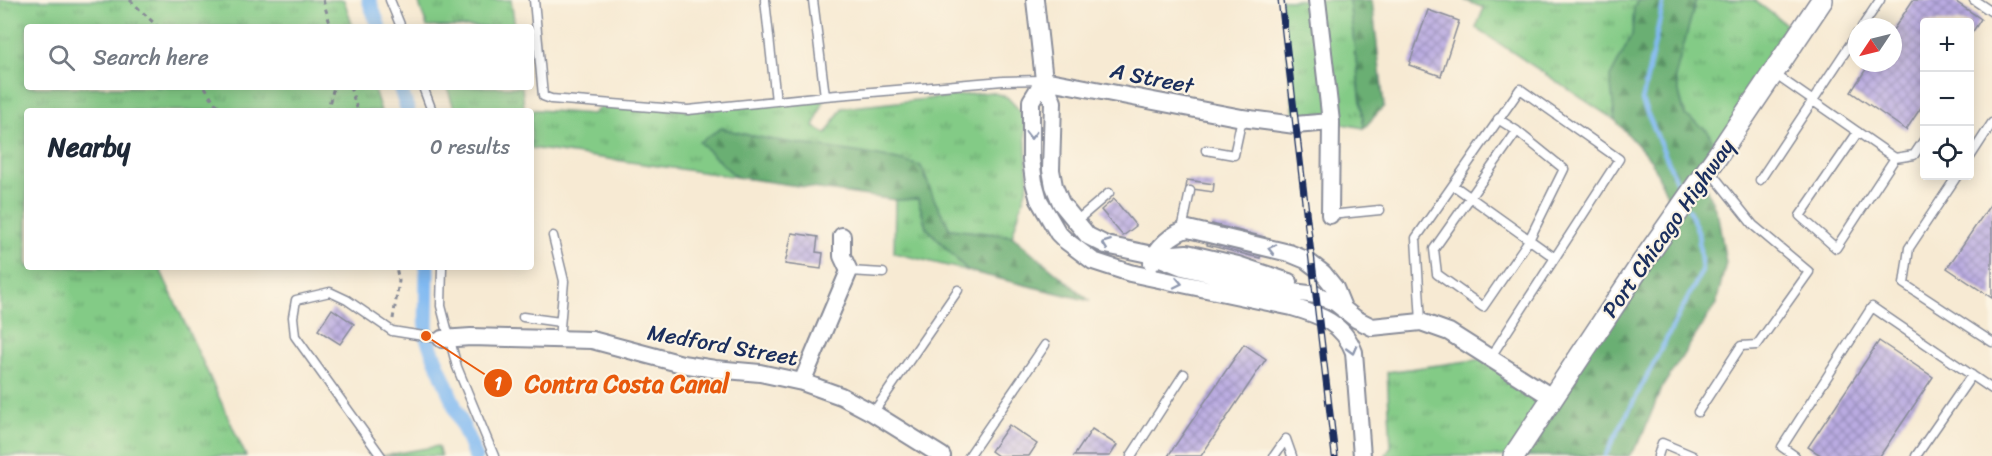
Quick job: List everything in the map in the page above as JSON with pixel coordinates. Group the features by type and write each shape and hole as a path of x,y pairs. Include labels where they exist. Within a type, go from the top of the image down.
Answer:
{"street":[{"path":"1035,0 1044,80 1053,102 1051,170 1061,203 1088,236 1106,245 1154,255 1183,267 1292,294 1338,326 1350,342 1354,352 1362,456"},
{"path":"1317,0 1331,122 1330,215"},
{"name":"Port Chicago Highway","path":"1514,456 1822,0"},
{"path":"1044,80 1031,101 1031,159 1034,182 1039,200 1058,233 1093,261 1130,273 1317,296 1336,303 1356,319 1372,327 1421,322 1449,332 1552,398"},
{"name":"A Street","path":"1044,80 1295,126 1331,122"},
{"path":"1150,276 1154,255 1182,230 1188,229 1298,256 1306,260 1323,273 1335,288 1344,310"},
{"path":"802,382 849,271 842,256 842,236"},
{"path":"1292,294 1298,256"},
{"name":"Medford Street","path":"446,338 560,331 682,364 760,373 802,382 841,396 942,456"}],"lane":[{"path":"390,0 399,24"},
{"path":"534,0 543,96 551,99 688,110 825,96 1044,80"},
{"path":"765,0 776,101"},
{"path":"813,0 825,96"},
{"path":"1868,18 1880,0"},
{"path":"1974,0 1992,12"},
{"path":"1760,180 1848,47"},
{"path":"1773,73 1896,158 1914,155 1920,146"},
{"path":"1421,322 1416,238 1520,89 1619,159 1490,358"},
{"path":"424,90 431,108"},
{"path":"1206,150 1234,154 1242,118"},
{"path":"1498,119 1517,131 1564,169 1529,240 1483,307 1437,274 1434,249 1517,131"},
{"path":"1974,151 1992,123"},
{"path":"1858,132 1800,216 1836,248 1896,158"},
{"path":"1698,412 1741,346 1757,345 1809,272 1753,225 1713,162"},
{"path":"1954,180 1909,248 1904,284 1992,342"},
{"path":"1453,185 1555,258"},
{"path":"1182,230 1190,191"},
{"path":"1075,222 1109,193"},
{"path":"1330,215 1380,210"},
{"path":"523,317 560,331 564,281 553,236"},
{"path":"442,270 441,306 446,338 494,456"},
{"path":"849,271 884,273"},
{"path":"873,413 958,290"},
{"path":"381,456 296,336 293,317 296,300 330,292 347,300 392,331 446,338"},
{"path":"1795,456 1782,447 1872,307 1992,389"},
{"path":"969,456 1045,345"},
{"path":"1131,456 1184,374"},
{"path":"1916,456 1972,375"},
{"path":"1274,456 1286,440 1292,456"},
{"path":"1658,456 1662,443 1693,456"}],"path":[{"path":"130,0 155,24"},
{"path":"323,0 330,24"},
{"path":"207,90 215,103 223,108"},
{"path":"328,108 333,90"},
{"path":"351,90 357,108"},
{"path":"392,331 399,281 397,270"}],"green space":[{"path":"0,0 344,0 352,24 24,24 24,90 374,90 380,108 24,108 24,270 160,270 246,456 0,456"},
{"path":"418,0 511,0 515,24 426,24"},
{"path":"1281,0 1349,0 1364,128 1331,122 1295,125"},
{"path":"1349,0 1372,0 1384,106 1364,128"},
{"path":"1464,0 1754,0 1799,34 1702,178 1476,28 1484,8"},
{"path":"1638,0 1696,0 1675,77 1685,115 1708,131 1718,155 1702,178 1718,216 1726,263 1716,304 1661,389 1641,439 1629,456 1514,456 1676,215 1651,160 1615,120 1610,77 1632,35 1634,7"},
{"path":"448,90 522,90 524,108 454,108"},
{"path":"991,92 1007,97 1020,111 1025,125 1028,184 1012,236 950,229 935,201 752,137 721,129 700,142 736,177 534,148 534,110 593,114 603,103 688,110 825,96 814,127 826,134 842,108"},
{"path":"721,128 921,166 935,201 950,229 1012,236 1090,301 968,271 926,227 918,199 895,200 736,177 699,142"},
{"path":"918,199 926,227 968,271 894,253 895,200"},
{"path":"1490,358 1553,398 1514,456 1385,456 1391,447 1387,372"},
{"path":"438,446 441,456 382,456"}],"building":[{"path":"1913,0 1953,0 1981,19 1974,30 1974,18 1920,18 1920,109 1906,130 1851,92 1864,72 1902,72 1901,18"},
{"path":"1428,10 1459,21 1441,76 1409,65"},
{"path":"1187,180 1214,184 1213,192 1186,188"},
{"path":"1114,199 1136,226 1123,236 1101,210"},
{"path":"1992,202 1992,298 1947,268"},
{"path":"1212,224 1265,237 1260,258 1207,245"},
{"path":"792,233 818,237 816,252 823,253 821,269 785,264"},
{"path":"332,309 354,324 340,344 318,330"},
{"path":"1879,341 1933,377 1880,456 1822,456 1808,447"},
{"path":"1244,344 1266,359 1201,456 1168,456"},
{"path":"1009,425 1037,444 1029,456 998,456 991,451"},
{"path":"1092,429 1117,445 1110,456 1074,456"}],"waterway":[{"path":"369,0 378,24"},
{"path":"1664,0 1642,101 1682,194"},
{"path":"401,90 407,108"},
{"path":"1605,456 1702,271 1698,232 1689,210"},
{"path":"427,270 426,336 475,456"}],"railway":[{"path":"1281,0 1335,456"}],"place":[{"name":"Contra Costa Canal","path":"426,336"}]}
